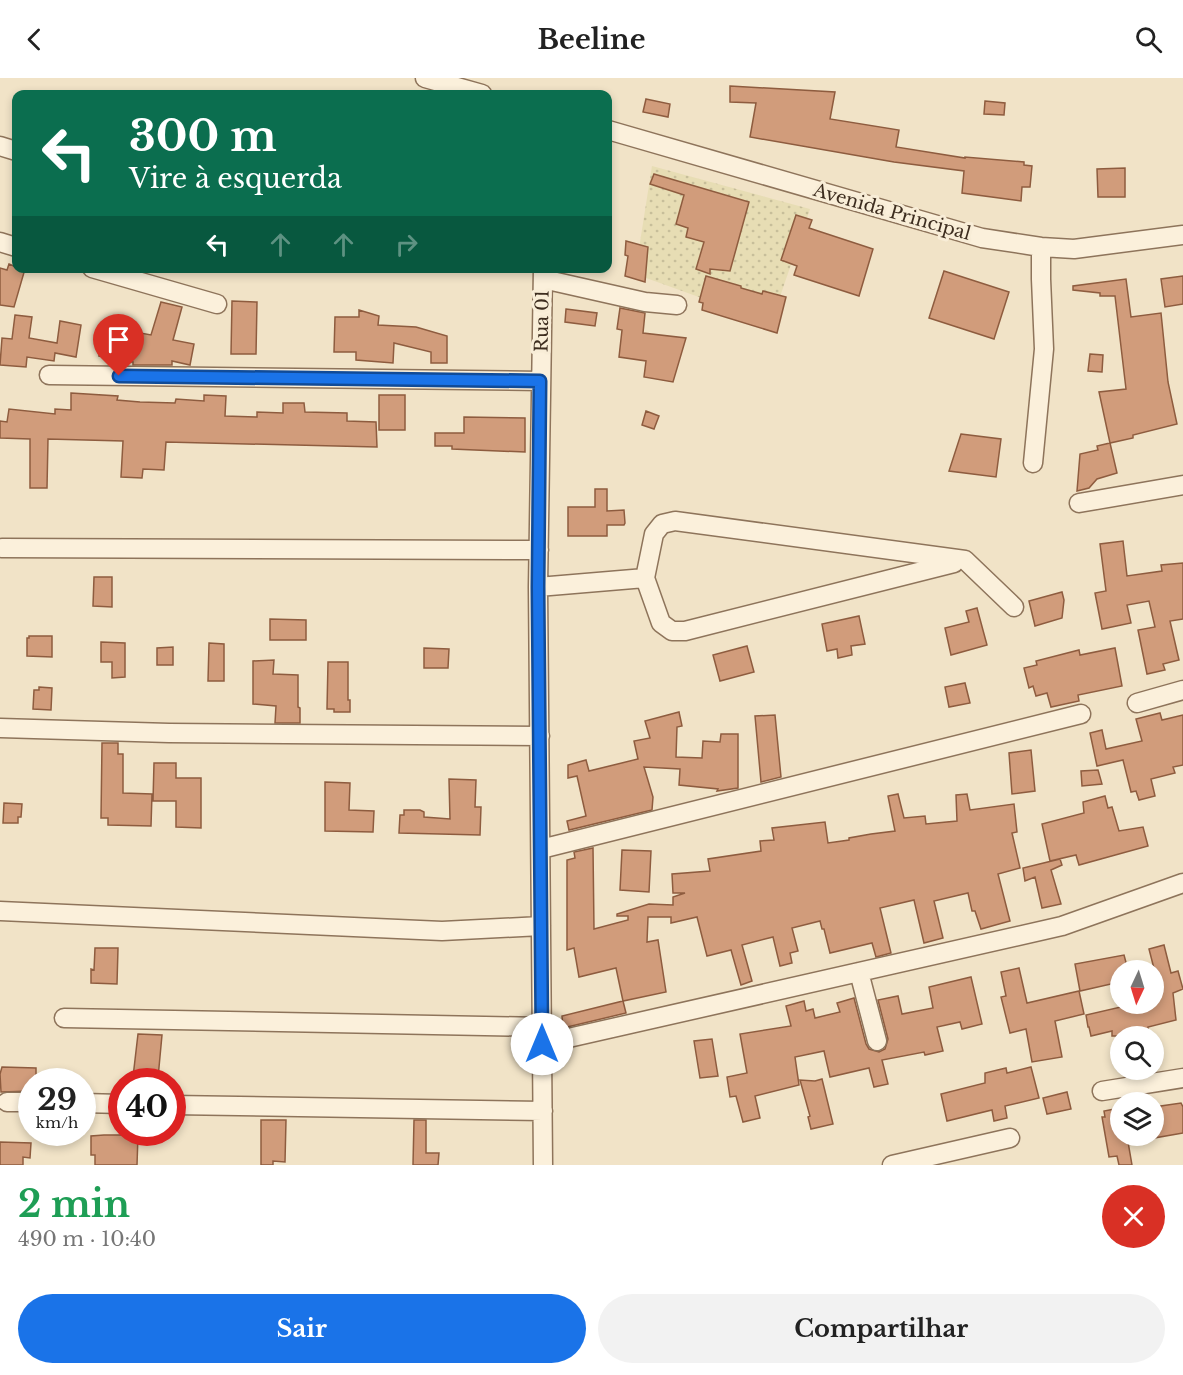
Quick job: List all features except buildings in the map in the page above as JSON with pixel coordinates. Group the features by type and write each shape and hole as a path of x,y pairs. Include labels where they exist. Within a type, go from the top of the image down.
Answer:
{"street":[{"path":"425,78 480,89"},
{"name":"Avenida Principal","path":"612,131 982,238 1041,247 1074,249 1183,235"},
{"path":"1033,463 1044,349 1041,247"},
{"path":"109,273 217,304"},
{"path":"543,274 645,302 676,306"},
{"name":"Rua 01","path":"543,274 538,587 543,1165"},
{"path":"49,375 540,381"},
{"path":"1079,503 1183,485"},
{"path":"965,560 685,631 672,631 661,623 645,578 654,534 662,524 675,521 965,560 1014,607"},
{"path":"2,548 539,550"},
{"path":"538,587 645,578"},
{"path":"1137,703 1183,690"},
{"path":"541,849 1081,714"},
{"path":"0,728 169,733 540,736"},
{"path":"64,1018 542,1036 859,972 1062,926 1183,883"},
{"path":"0,911 442,931 541,926"},
{"path":"859,972 876,1041"},
{"path":"1102,1091 1183,1078"},
{"path":"7,1102 18,1102"},
{"path":"186,1105 543,1111"},
{"path":"892,1165 1010,1138"}],"shaded area":[{"path":"652,166 810,209 771,323 635,274"}],"route":[{"path":"119,376 540,381 538,587 542,1044"}]}
